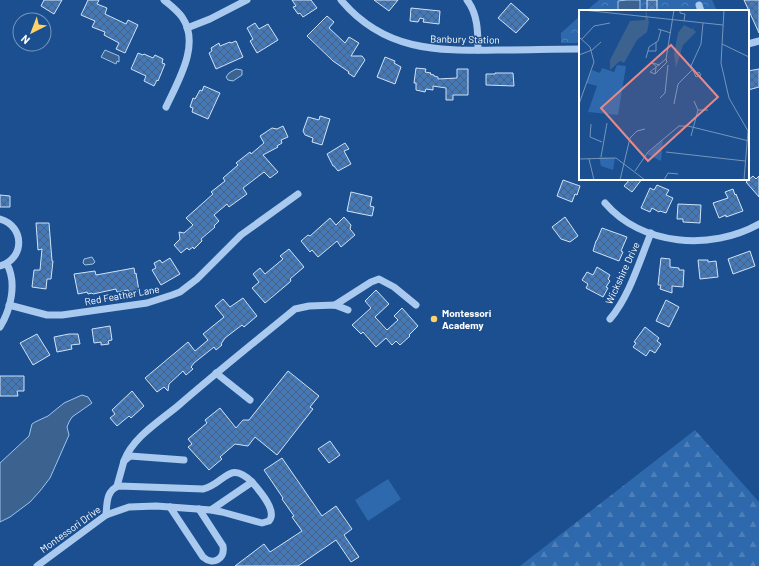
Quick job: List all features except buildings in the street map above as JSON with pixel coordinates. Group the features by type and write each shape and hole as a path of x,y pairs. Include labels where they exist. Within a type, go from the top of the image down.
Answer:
{"street":[{"path":"164,0 182,17 187,28 189,44 187,58 181,75 166,107"},
{"path":"187,28 247,0"},
{"name":"Banbury Station","path":"341,0 363,21 398,40 415,46 433,49 478,50 579,49"},
{"path":"467,0 472,7 477,24 478,50"},
{"path":"749,44 759,41"},
{"name":"Red Feather Lane","path":"9,306 47,315 62,315 147,303 172,296 198,279 241,236 298,194"},
{"path":"604,203 629,222 651,234 684,241 709,240 741,232 759,224"},
{"path":"0,219 8,222 14,227 19,239 17,252 13,259 4,265 10,272 12,289 9,306 0,327"},
{"name":"Wickshire Drive","path":"610,319 626,293 651,234"},
{"path":"335,305 371,282 379,279 394,287 416,305"},
{"path":"117,486 124,461 129,451 137,441 216,373 295,309 309,306 335,305 348,310"},
{"path":"216,373 250,400"},
{"path":"124,461 128,457 132,456 184,460"},
{"path":"106,515 110,493 112,489 117,486 203,489 235,472 243,474 252,482 211,510"},
{"name":"Montessori Drive","path":"36,566 106,515 129,507 149,506 211,510 262,523 269,521 272,516 271,510 252,482"},
{"path":"170,507 203,557 209,561 214,561 219,559 222,555 224,546 199,509"}],"green space":[{"path":"599,0 712,0 717,10 587,10"},
{"path":"579,17 579,43 561,43 561,33"},
{"path":"695,430 759,502 759,566 520,566"},
{"path":"388,479 401,499 368,521 355,500"}],"shaded area":[{"path":"640,0 640,10 618,10 618,1"},
{"path":"105,50 119,56 119,62 117,61 116,64 101,57"},
{"path":"236,69 242,70 242,75 233,81 228,80 226,77 229,73"},
{"path":"92,257 95,262 93,264 85,265 83,263 84,259"},
{"path":"82,395 88,397 92,403 72,417 69,422 67,427 69,435 50,478 30,502 10,517 0,522 0,463 29,436 32,424 48,416 64,403"}],"place":[{"name":"Montessori Academy","path":"434,319"}]}
